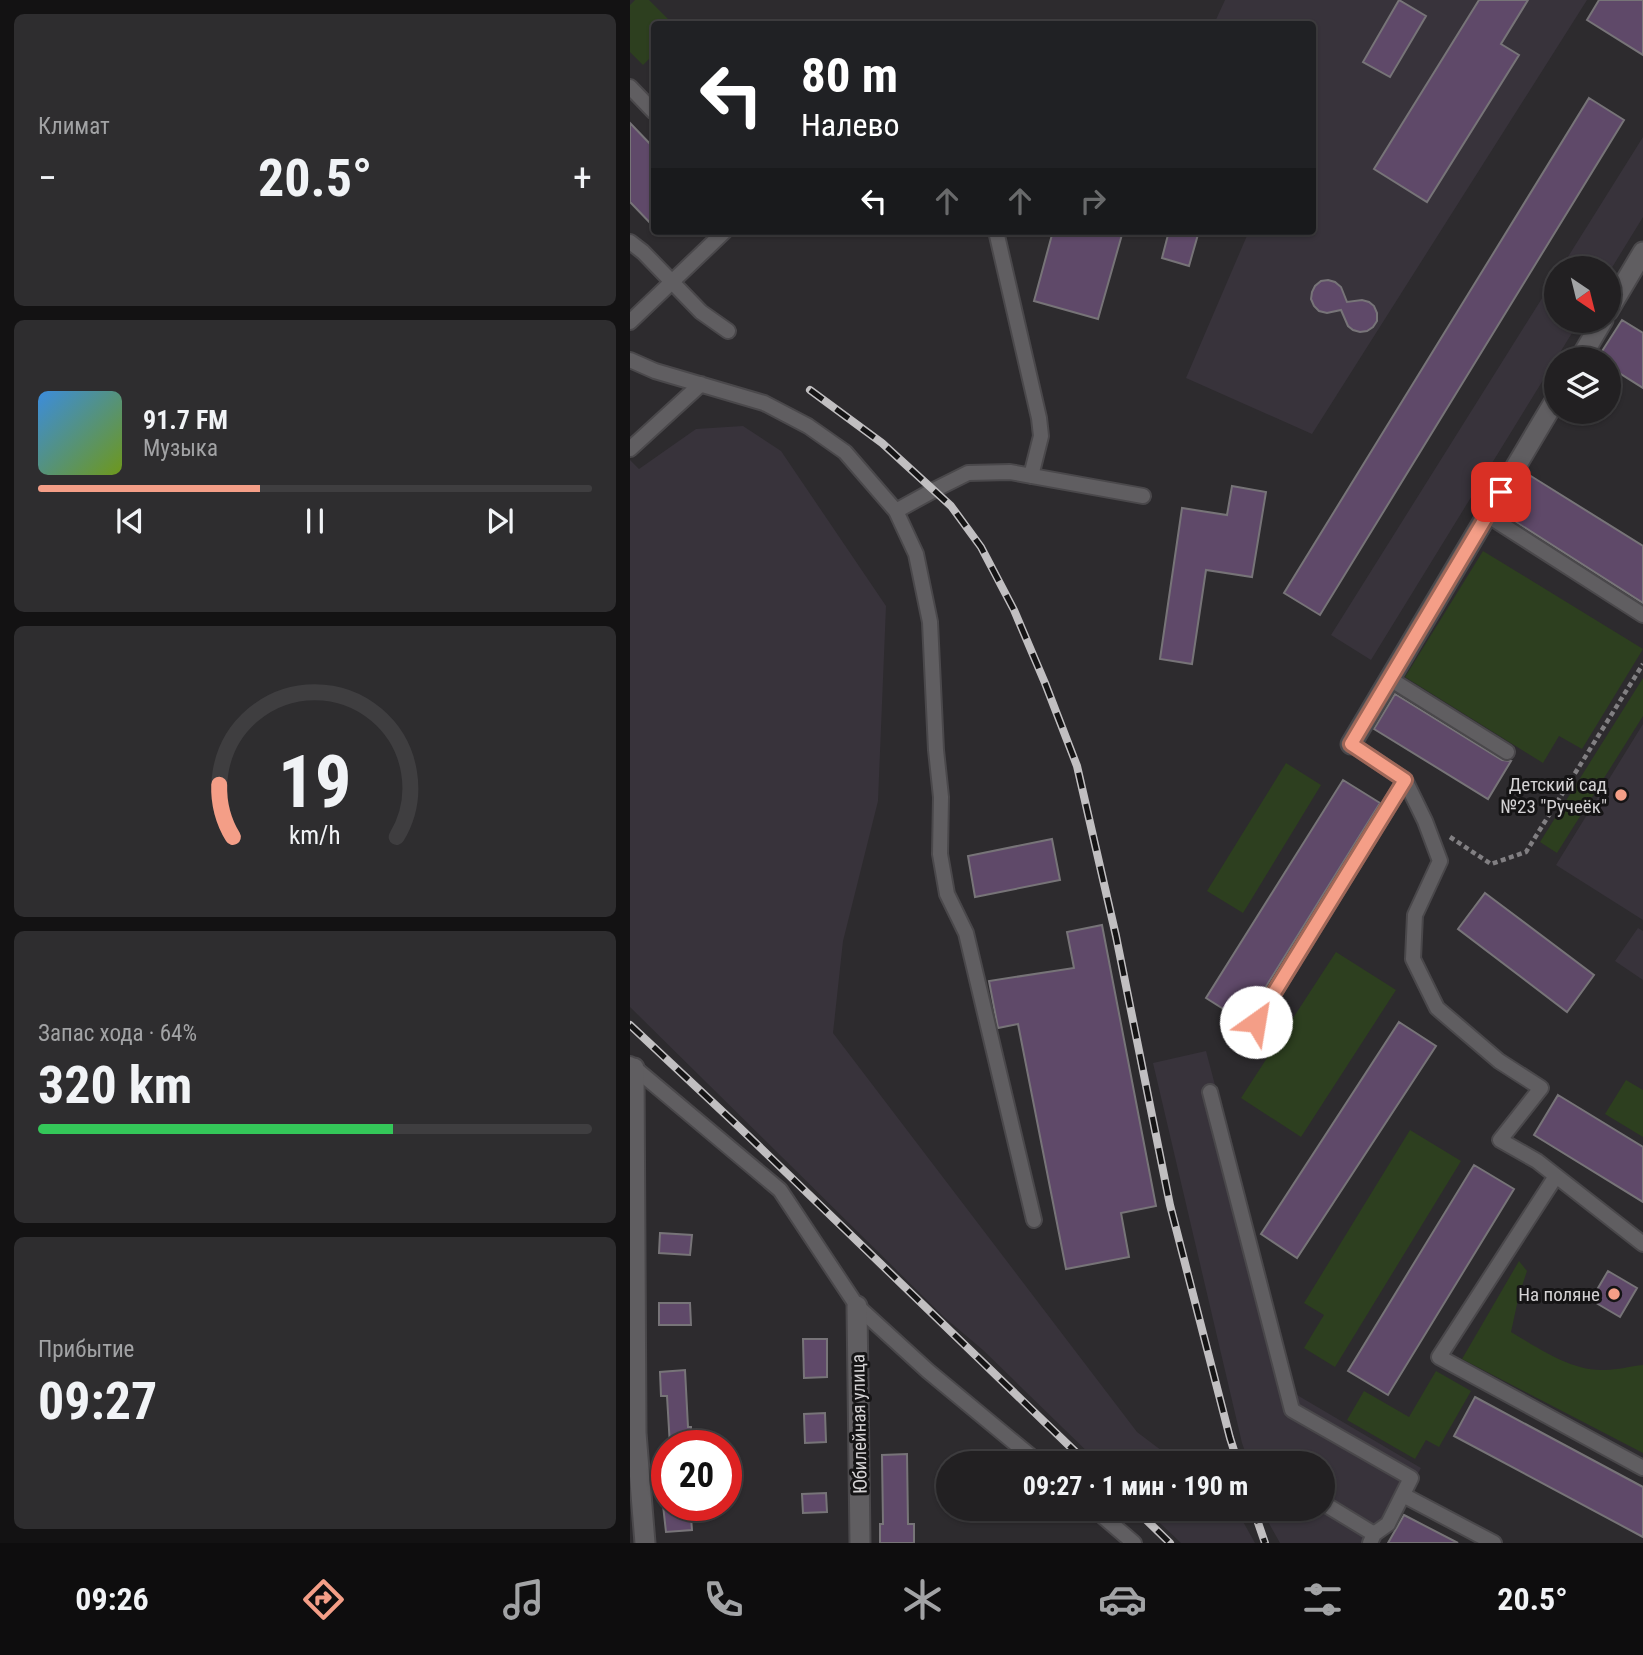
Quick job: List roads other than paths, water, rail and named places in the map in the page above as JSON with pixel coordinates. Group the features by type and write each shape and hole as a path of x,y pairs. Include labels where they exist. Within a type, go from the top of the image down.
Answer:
{"street":[{"path":"1621,289 1643,253"},
{"path":"1351,744 1544,419"},
{"path":"632,1066 636,1433 645,1543"},
{"name":"Юбилейная улица","path":"857,1306 860,1543"}],"lane":[{"path":"630,87 651,109"},
{"path":"630,322 720,235"},
{"path":"997,235 1039,418 1041,436 1031,476"},
{"path":"630,242 701,312 728,331"},
{"path":"630,360 655,371 764,403 808,426 845,452 896,511 916,554 930,622 941,797 940,854 947,894 966,933 1034,1220"},
{"path":"630,449 701,384"},
{"path":"896,511 968,473 1010,472 1143,496"},
{"path":"1487,516 1643,615"},
{"path":"1390,679 1507,751"},
{"path":"1351,744 1405,780 1440,861 1415,915 1413,959 1437,1008 1499,1061 1541,1088 1500,1140 1537,1161 1643,1244"},
{"path":"1256,1022 1405,780"},
{"path":"632,1066 780,1190 857,1306 1025,1451"},
{"path":"1210,1092 1292,1410 1411,1478 1388,1524 1372,1539 1335,1512"},
{"path":"1556,1176 1439,1357 1643,1468"},
{"path":"1403,1495 1494,1543"},
{"path":"1108,1521 1134,1543"}],"railway":[{"path":"810,390 882,443 951,506 981,547 1014,610 1045,683 1077,766 1116,936 1170,1205 1234,1451"},
{"path":"630,1025 1075,1451"},
{"path":"1147,1521 1170,1543"},
{"path":"1257,1521 1265,1543"}],"place":[{"name":"Детский сад №23 \"Ручеёк\"","path":"1621,795"},
{"name":"На поляне","path":"1614,1294"}]}
